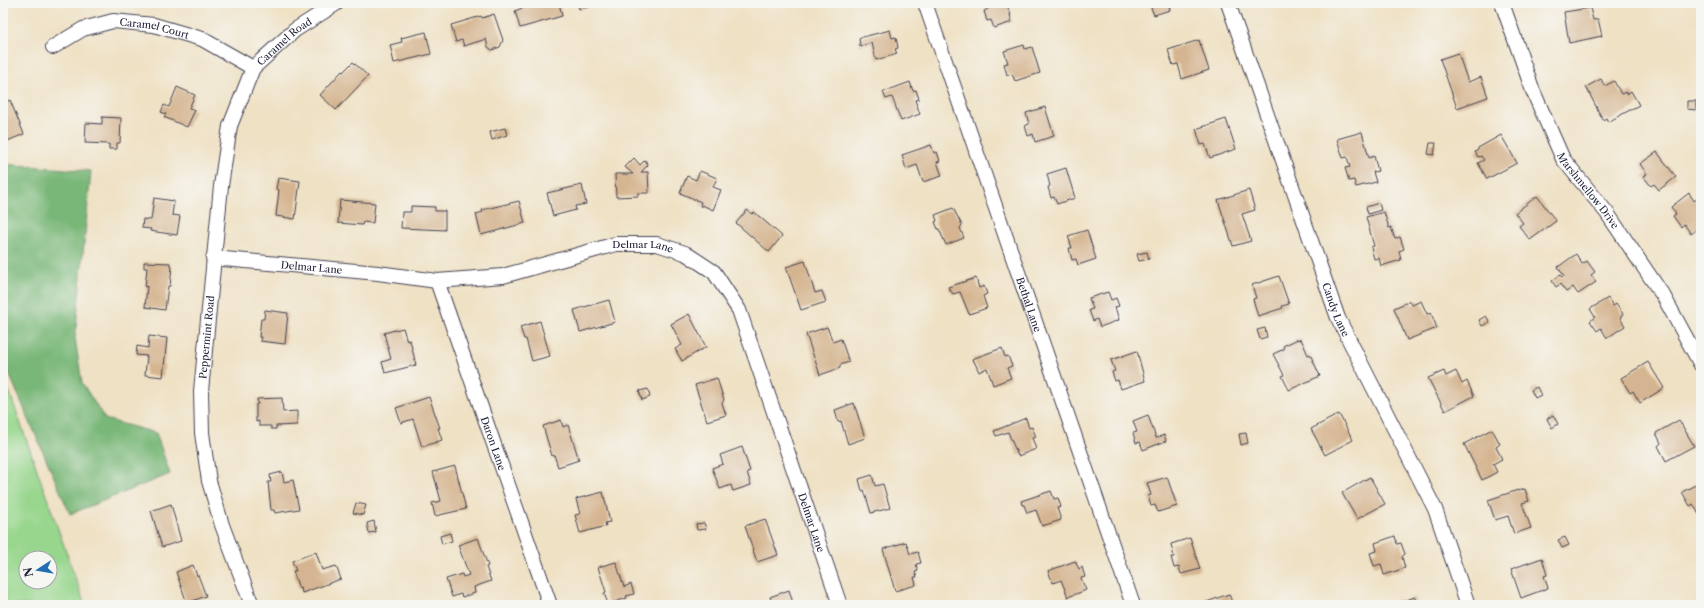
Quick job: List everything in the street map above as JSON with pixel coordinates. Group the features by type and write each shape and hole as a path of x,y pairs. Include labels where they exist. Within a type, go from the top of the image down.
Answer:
{"street":[{"name":"Caramel Road","path":"254,68 295,30 337,3"},
{"name":"Bethal Lane","path":"925,3 1133,605"},
{"name":"Candy Lane","path":"1228,3 1338,318 1435,509 1468,605"},
{"name":"Marshmellow Drive","path":"1502,3 1533,91 1563,159 1608,213 1664,297 1701,365"},
{"name":"Caramel Court","path":"53,47 83,29 113,21 154,25 202,39 254,68"},
{"name":"Peppermint Road","path":"252,605 222,524 209,481 202,433 201,391 207,344 213,258 221,186 230,126 254,68"},
{"name":"Delmar Lane","path":"213,258 378,273 437,281 503,276 616,244 657,244 685,253 714,272 739,310 840,605"},
{"name":"Daron Lane","path":"437,281 550,605"}],"green space":[{"path":"3,164 91,171 75,338 82,383 105,419 156,433 170,474 70,514 3,360"},
{"path":"3,374 85,605 3,605"}],"building":[{"path":"559,3 562,16 520,28 515,11 522,8 521,4"},
{"path":"578,3 603,3 603,4 579,9"},
{"path":"985,3 1006,3 1012,22 994,28 991,20 987,21 984,11 988,9"},
{"path":"1149,3 1179,3 1169,7 1170,10 1154,15"},
{"path":"1590,8 1593,20 1598,19 1602,36 1569,43 1564,12"},
{"path":"494,14 503,40 500,47 492,50 488,47 486,39 464,46 462,40 456,42 451,25 481,16 482,18"},
{"path":"890,30 892,38 896,37 898,48 895,49 897,54 876,60 872,43 860,46 859,38"},
{"path":"426,32 431,54 394,63 390,45 402,42 401,38"},
{"path":"1199,40 1209,70 1182,79 1178,64 1173,65 1168,50"},
{"path":"1024,45 1025,49 1032,47 1040,73 1015,81 1012,74 1007,75 1004,64 1008,63 1004,51"},
{"path":"1458,53 1468,82 1481,77 1488,97 1457,108 1440,59"},
{"path":"353,62 368,76 336,110 320,95 342,71 343,72"},
{"path":"1601,79 1605,86 1614,81 1621,94 1626,92 1627,94 1631,91 1639,105 1608,122 1606,118 1603,120 1586,87"},
{"path":"910,82 913,91 916,90 919,99 915,100 920,114 901,121 892,97 886,99 883,92"},
{"path":"177,87 195,95 189,108 195,110 187,127 164,117 166,114 161,112 164,105 169,107"},
{"path":"10,100 24,134 5,142 3,138 3,103"},
{"path":"1687,101 1696,101 1696,110 1687,109"},
{"path":"1045,107 1054,136 1035,142 1033,134 1028,136 1025,126 1029,124 1026,113"},
{"path":"102,117 121,118 120,143 117,143 117,149 109,149 109,144 85,143 86,123 102,124"},
{"path":"1226,119 1236,149 1210,158 1205,144 1201,145 1196,129"},
{"path":"505,128 507,135 492,140 490,132"},
{"path":"1362,132 1369,158 1374,156 1378,171 1373,172 1376,182 1356,187 1354,180 1349,181 1345,168 1350,167 1347,157 1343,158 1337,139"},
{"path":"1501,135 1517,163 1487,179 1478,163 1484,160 1481,156 1478,157 1475,152 1478,148"},
{"path":"1430,143 1436,143 1434,155 1428,154"},
{"path":"931,145 934,153 937,152 940,161 937,162 942,176 923,182 917,165 906,169 902,155"},
{"path":"1657,152 1676,177 1659,190 1654,184 1651,186 1643,176 1647,174 1640,164"},
{"path":"634,158 640,165 645,160 648,165 641,172 648,172 649,193 638,193 638,196 616,197 615,174 633,174 625,167"},
{"path":"1066,168 1075,198 1057,204 1054,197 1051,198 1047,174"},
{"path":"700,171 717,178 713,187 721,190 713,210 702,205 702,207 700,206 701,202 680,193 687,176 696,180"},
{"path":"278,178 300,181 295,219 276,216 279,190 276,189"},
{"path":"582,185 586,204 575,206 576,210 553,216 547,193"},
{"path":"1249,190 1255,210 1242,214 1251,241 1233,246 1218,200"},
{"path":"1689,193 1694,201 1698,198 1701,201 1701,226 1691,234 1684,224 1681,227 1673,216 1676,214 1671,207"},
{"path":"1537,196 1556,221 1530,240 1519,226 1523,223 1515,213"},
{"path":"154,198 174,201 172,215 180,216 177,235 150,231 151,229 142,228 143,219 151,220"},
{"path":"340,200 375,203 373,223 363,222 362,225 338,223"},
{"path":"519,201 525,223 481,235 476,214 483,212 482,210"},
{"path":"1379,203 1381,210 1368,214 1366,207"},
{"path":"411,206 435,207 435,211 445,211 445,230 401,228 402,212 411,212"},
{"path":"953,208 962,225 960,228 964,238 946,245 935,222 937,221 935,215"},
{"path":"747,210 752,214 754,212 782,236 769,252 736,223"},
{"path":"1384,212 1389,228 1391,227 1395,239 1400,237 1404,249 1399,251 1401,260 1381,266 1379,258 1374,259 1371,247 1374,246 1366,217"},
{"path":"1087,230 1096,259 1078,265 1076,259 1072,260 1069,248 1072,248 1068,236"},
{"path":"1147,252 1149,259 1139,261 1137,254"},
{"path":"1576,254 1582,264 1587,261 1595,272 1591,275 1596,282 1578,294 1573,287 1566,292 1560,284 1556,287 1552,281 1560,275 1562,277 1564,276 1558,267"},
{"path":"805,261 815,293 822,291 826,302 801,310 786,267"},
{"path":"144,262 170,263 170,267 172,267 165,310 145,307 147,268 144,268"},
{"path":"1279,276 1289,304 1282,306 1283,308 1258,316 1253,299 1256,298 1252,285"},
{"path":"976,278 979,288 984,286 987,294 983,296 987,308 969,314 960,292 953,294 948,287"},
{"path":"1108,292 1111,300 1116,298 1119,306 1115,307 1119,320 1100,327 1097,319 1093,321 1089,310 1093,309 1089,298"},
{"path":"1608,298 1613,306 1616,304 1623,314 1620,318 1625,326 1607,338 1601,328 1597,331 1590,321 1595,317 1590,309"},
{"path":"609,300 615,322 580,332 574,310"},
{"path":"1410,301 1412,305 1421,301 1427,314 1431,313 1437,328 1407,340 1394,308"},
{"path":"265,310 288,313 285,344 260,341 261,319 264,319"},
{"path":"689,314 706,347 682,361 675,349 682,345 671,324"},
{"path":"1486,316 1490,322 1482,326 1479,320"},
{"path":"540,321 550,356 532,361 526,339 524,339 520,327"},
{"path":"827,327 833,342 841,339 849,362 840,365 840,368 820,375 806,334"},
{"path":"403,328 407,341 410,340 416,365 385,373 382,362 391,359 384,333"},
{"path":"1265,328 1267,337 1260,339 1257,330"},
{"path":"149,336 167,338 163,377 145,375 147,356 136,355 137,346 148,348"},
{"path":"1301,339 1308,355 1310,354 1320,376 1289,390 1282,376 1284,375 1273,354 1284,349 1283,346"},
{"path":"1002,348 1005,357 1008,356 1012,366 1007,368 1011,378 993,385 987,368 979,372 972,359"},
{"path":"1137,351 1145,381 1121,389 1118,380 1115,381 1112,372 1115,371 1111,360"},
{"path":"1648,362 1664,388 1640,403 1633,391 1630,393 1621,378"},
{"path":"1444,371 1446,376 1456,371 1462,384 1467,381 1474,396 1445,411 1428,378"},
{"path":"717,378 724,400 722,403 726,415 707,421 695,385"},
{"path":"1537,387 1541,395 1535,398 1531,390"},
{"path":"648,389 650,397 642,400 639,391"},
{"path":"429,397 440,428 438,428 442,440 422,447 413,419 401,423 396,408"},
{"path":"282,398 283,412 297,411 297,425 276,426 276,429 271,429 271,426 259,426 259,421 256,422 256,404 258,404 257,399"},
{"path":"854,403 865,438 848,444 841,421 838,422 835,410"},
{"path":"1339,414 1353,440 1325,455 1311,429"},
{"path":"1148,415 1156,438 1164,435 1166,441 1143,450 1140,442 1136,443 1133,433 1137,432 1133,421"},
{"path":"1553,415 1558,424 1552,428 1547,419"},
{"path":"1026,418 1029,428 1032,427 1036,437 1032,438 1036,449 1018,456 1008,432 996,436 994,431"},
{"path":"561,420 563,427 568,425 579,460 558,467 554,455 552,456 543,426"},
{"path":"1679,420 1694,446 1666,461 1658,446 1661,443 1656,433"},
{"path":"1492,429 1500,444 1496,447 1502,459 1493,464 1497,472 1482,480 1464,444"},
{"path":"1246,433 1248,443 1241,445 1239,434"},
{"path":"742,447 750,471 747,472 751,485 733,491 731,485 720,489 712,468 723,464 720,455"},
{"path":"455,466 466,509 435,516 432,503 441,501 433,472"},
{"path":"282,472 284,482 293,480 299,509 275,513 274,510 271,510 268,482 271,482 270,475"},
{"path":"872,475 875,486 883,484 890,508 871,513 859,479"},
{"path":"1167,477 1177,506 1158,512 1155,505 1151,506 1148,496 1151,495 1147,483"},
{"path":"1370,477 1385,504 1357,519 1342,493"},
{"path":"1701,482 1701,518 1693,504 1690,506 1682,492"},
{"path":"1525,489 1529,501 1522,503 1531,528 1514,534 1508,516 1495,520 1488,500"},
{"path":"1051,491 1054,499 1058,498 1061,507 1057,508 1061,520 1042,526 1036,510 1027,513 1021,501"},
{"path":"603,492 610,522 605,523 606,526 580,533 575,515 580,514 576,499"},
{"path":"356,503 366,505 363,515 353,513"},
{"path":"171,504 181,541 162,547 151,511"},
{"path":"765,519 778,555 757,562 745,526"},
{"path":"374,521 376,532 369,533 367,523"},
{"path":"704,523 706,529 697,530 696,524"},
{"path":"450,533 452,541 442,544 440,536"},
{"path":"1395,536 1397,544 1401,543 1405,554 1402,557 1405,568 1384,575 1381,564 1374,566 1370,553 1377,551 1375,543"},
{"path":"1565,537 1569,545 1562,548 1558,540"},
{"path":"478,538 488,566 486,567 491,581 474,587 475,593 462,597 461,594 452,597 446,579 462,574 463,577 469,575 458,545"},
{"path":"1190,538 1200,569 1181,574 1179,567 1174,568 1171,557 1174,557 1171,544"},
{"path":"906,542 910,554 918,552 921,563 916,564 918,571 915,572 917,577 914,577 916,585 895,591 883,549"},
{"path":"316,552 322,570 336,566 341,579 302,593 301,588 299,589 293,571 296,571 292,561"},
{"path":"1542,558 1547,575 1544,576 1548,588 1521,598 1511,569"},
{"path":"1075,561 1079,569 1082,567 1085,577 1081,578 1086,590 1068,597 1061,580 1053,583 1048,571"},
{"path":"616,562 624,587 631,584 634,594 626,596 627,598 608,604 604,593 606,592 598,567"},
{"path":"193,565 206,596 187,603 176,572"},
{"path":"789,590 793,603 795,602 796,605 773,605 770,597"},
{"path":"1229,594 1233,605 1198,605"},
{"path":"1415,597 1417,605 1395,604"}]}
